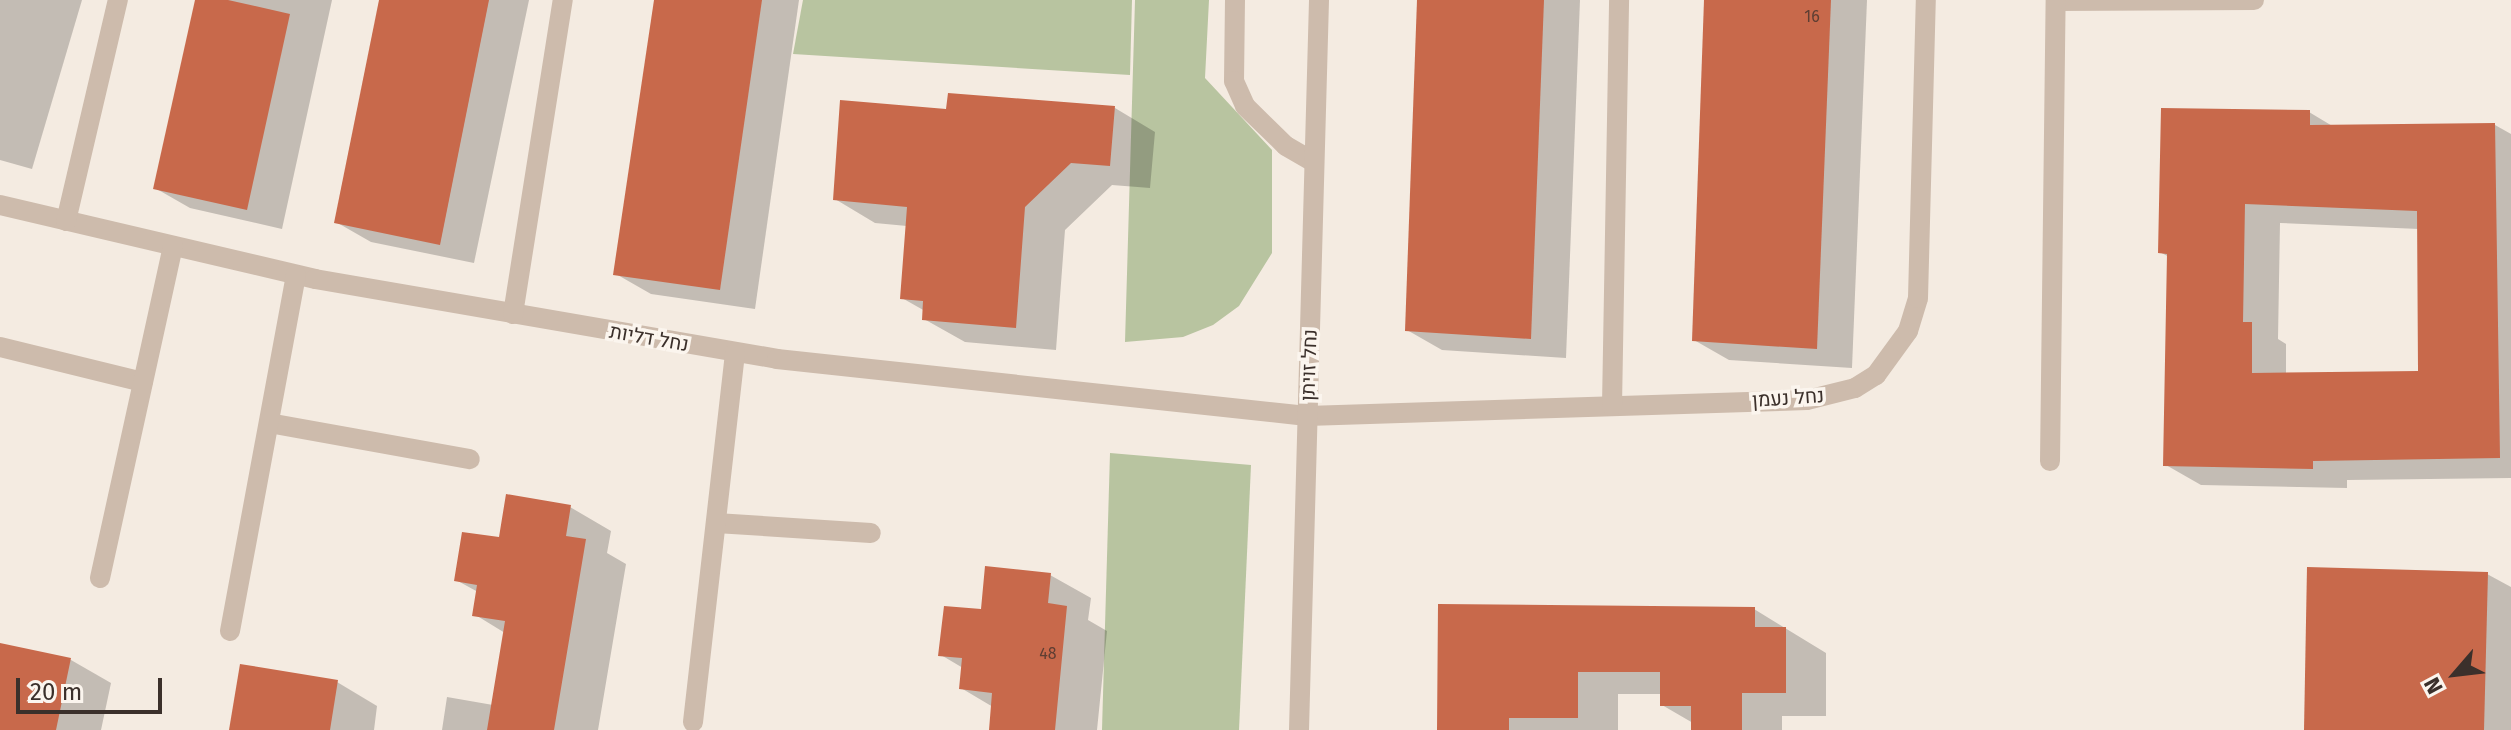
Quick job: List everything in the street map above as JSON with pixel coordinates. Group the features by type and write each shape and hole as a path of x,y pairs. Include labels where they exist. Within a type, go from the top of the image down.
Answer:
{"street":[{"path":"66,221 118,0"},
{"path":"513,314 563,0"},
{"path":"1235,0 1234,81 1245,106 1286,146 1314,162"},
{"name":"נחל זויתן","path":"1299,730 1319,0"},
{"path":"1612,406 1619,0"},
{"name":"נחל נעמן","path":"1307,416 1807,400 1855,388 1894,357 1918,298 1923,256 1926,0"},
{"path":"2050,461 2056,1 2254,0"},
{"name":"נחל דליות","path":"0,205 296,275 735,352 1307,416"},
{"path":"100,578 173,246"},
{"path":"230,631 296,275"},
{"path":"0,347 143,382"},
{"path":"693,722 735,352"},
{"path":"269,423 470,459"},
{"path":"716,523 871,533"}],"green space":[{"path":"803,0 1132,0 1130,75 793,54"},
{"path":"1135,0 1209,0 1205,78 1272,150 1272,253 1239,306 1213,325 1183,337 1125,342"},
{"path":"1110,453 1251,465 1239,730 1102,730"}],"building":[{"path":"195,0 228,0 290,14 247,210 153,189"},
{"path":"379,0 489,0 440,245 334,223"},
{"path":"654,0 762,0 720,290 613,275"},
{"path":"1417,0 1544,0 1531,339 1405,331"},
{"path":"1704,0 1831,0 1817,349 1692,341"},
{"path":"948,93 1115,106 1110,166 1071,163 1025,207 1016,328 922,320 923,301 900,299 907,207 833,200 840,100 946,109"},
{"path":"2161,108 2310,110 2310,125 2495,123 2500,458 2313,461 2313,469 2163,466 2167,254 2158,253","holes":["2245,204 2417,211 2418,371 2252,373 2252,322 2243,322"]},
{"path":"506,494 571,505 566,536 586,539 554,730 487,730 505,621 472,616 477,585 454,581 462,532 499,537"},
{"path":"985,566 1051,573 1048,603 1067,606 1055,730 989,730 992,693 959,689 962,658 938,656 944,606 981,609"},
{"path":"2307,567 2488,572 2484,730 2304,730"},
{"path":"1438,604 1755,607 1755,627 1786,627 1786,693 1742,693 1742,730 1691,730 1691,706 1660,706 1660,672 1578,672 1578,718 1509,718 1509,730 1437,730"},
{"path":"0,643 71,658 56,730 0,730"},
{"path":"240,664 338,680 330,730 229,730"}]}
